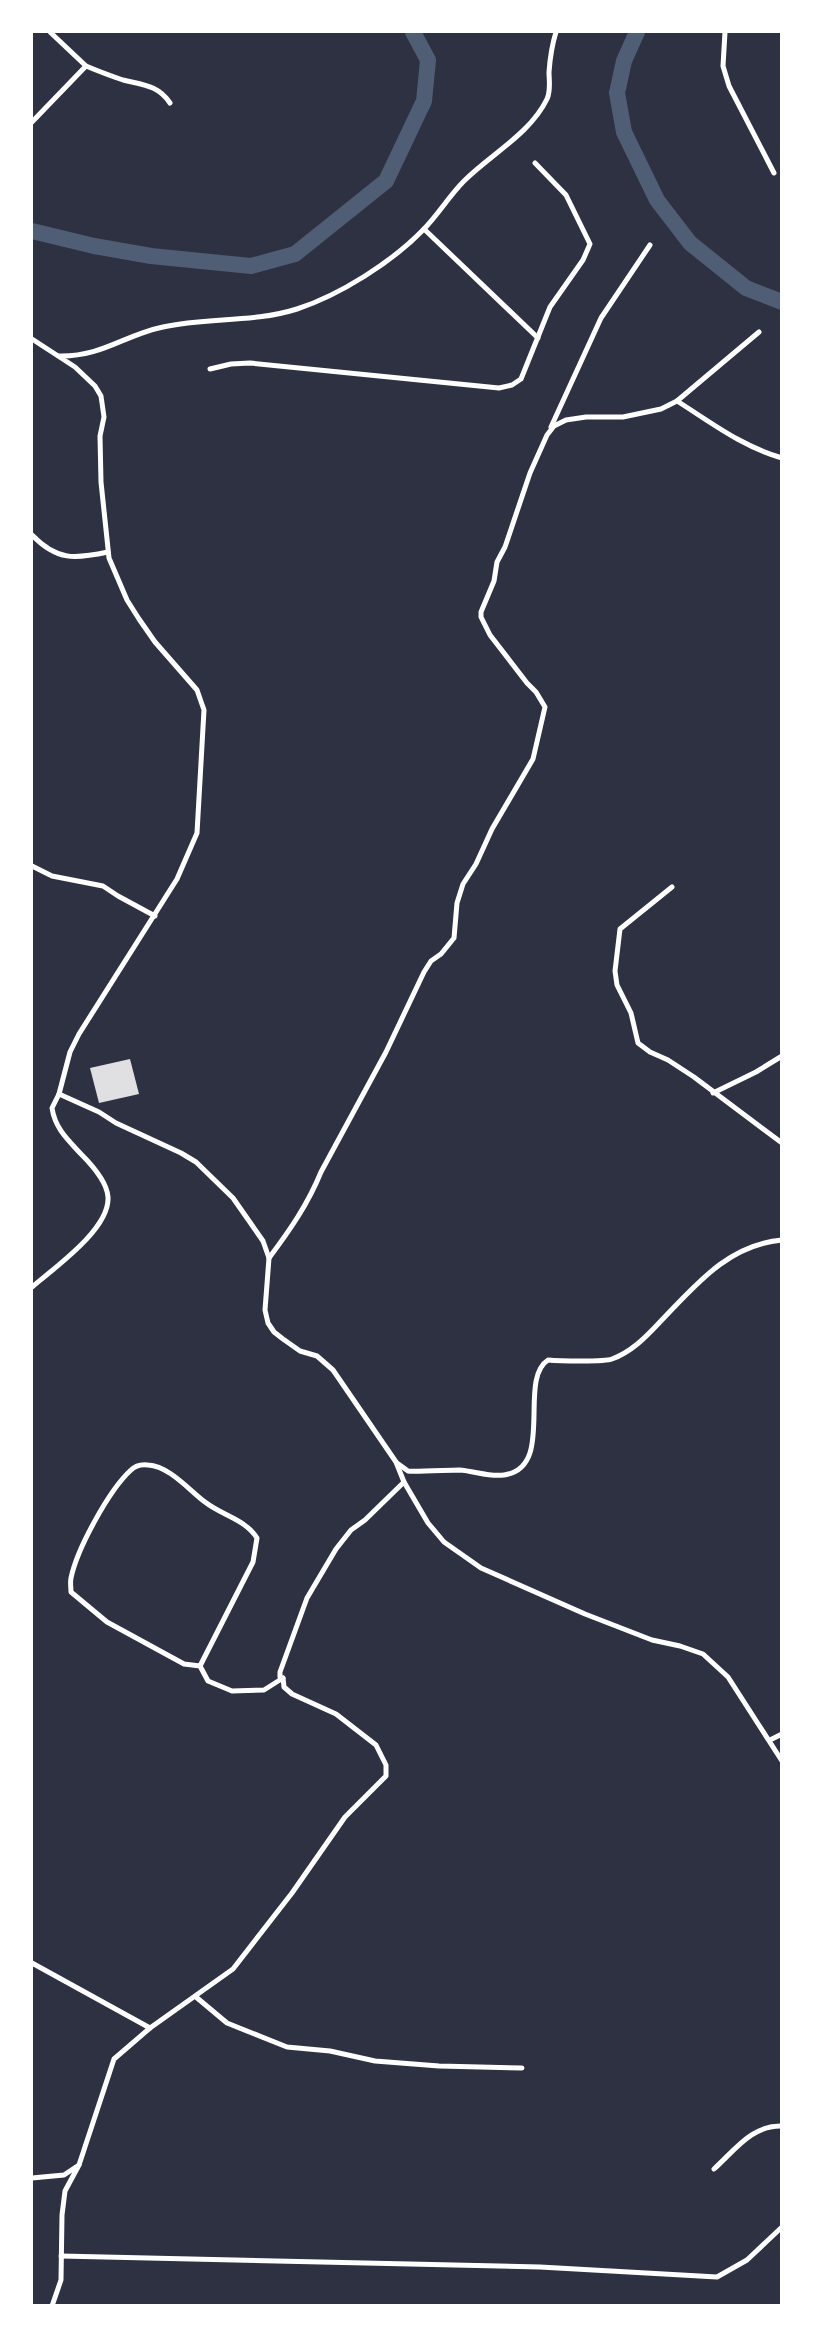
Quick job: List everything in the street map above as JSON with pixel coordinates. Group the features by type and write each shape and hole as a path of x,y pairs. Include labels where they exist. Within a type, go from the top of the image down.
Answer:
{"street":[{"path":"50,32 86,66 124,80 149,85 163,93 170,103"},
{"path":"58,356 78,357 90,354 145,331 164,327 248,319 299,308 359,280 403,248 424,229 463,182 523,130 541,110 549,95 550,62 556,32"},
{"path":"725,32 723,66 729,86 774,173"},
{"path":"32,122 86,66"},
{"path":"210,369 231,363 250,363 499,388 521,380 550,307 583,260 590,244 567,195 535,163"},
{"path":"424,229 538,338"},
{"path":"269,1258 313,1193 321,1172 386,1052 424,972 431,961 441,954 454,938 458,903 463,884 533,759 545,707 536,692 490,635 483,624 481,612 494,581 497,561 505,547 530,473 600,318 650,245"},
{"path":"549,431 566,420 636,416 661,409 677,401 759,332"},
{"path":"32,339 88,379 101,396 104,417 100,436 101,482 108,552 127,600 155,642 197,690 204,710 197,833 177,879 79,1034 70,1052 59,1094 52,1108 59,1130 87,1160 101,1180 108,1194 107,1210 94,1230 32,1287"},
{"path":"677,401 756,451 782,458"},
{"path":"32,535 41,545 57,555 72,558 108,552"},
{"path":"32,866 52,876 103,886 154,915"},
{"path":"672,887 620,930 615,971 617,985 631,1013 638,1043 654,1055 668,1060 782,1143"},
{"path":"713,1093 756,1072 782,1056"},
{"path":"59,1094 182,1153 196,1162 232,1198 263,1241 269,1258 265,1311 268,1323 283,1339 300,1351 317,1356 333,1370 396,1462 404,1482 428,1523 444,1542 481,1568 585,1614 642,1636 703,1654 728,1677 782,1761"},
{"path":"396,1462 409,1471 462,1470 488,1476 515,1472 525,1466 528,1459 533,1435 537,1382 544,1362 548,1360 602,1361 614,1359 638,1345 701,1278 715,1267 744,1249 782,1240"},
{"path":"138,1465 154,1465 170,1474 205,1502 250,1528 257,1538 253,1562 200,1666 184,1664 107,1622 70,1592 71,1577 94,1524 118,1485 131,1469 138,1465"},
{"path":"284,1678 280,1677 282,1666 307,1598 336,1549 351,1530 365,1520 404,1482"},
{"path":"200,1666 208,1681 232,1691 264,1690 284,1678"},
{"path":"52,2306 61,2280 62,2215 65,2191 79,2165 114,2059 150,2028 233,1969 292,1893 345,1817 386,1776 386,1765 376,1745 336,1714 292,1694 284,1687 284,1678"},
{"path":"770,1740 782,1734"},
{"path":"32,1963 150,2028"},
{"path":"196,1997 227,2023 287,2047 330,2051 396,2063 522,2068"},
{"path":"714,2169 756,2130 770,2125 782,2126"},
{"path":"32,2178 64,2175 79,2165"},
{"path":"61,2256 540,2267 717,2277 747,2260 782,2227"}],"building":[{"path":"130,1059 139,1094 99,1103 90,1068"}],"waterway":[{"path":"32,231 94,246 151,256 251,266 295,254 386,181 424,101 428,60 413,32"},
{"path":"637,32 624,61 617,93 624,132 657,200 690,243 746,288 782,302"}]}
